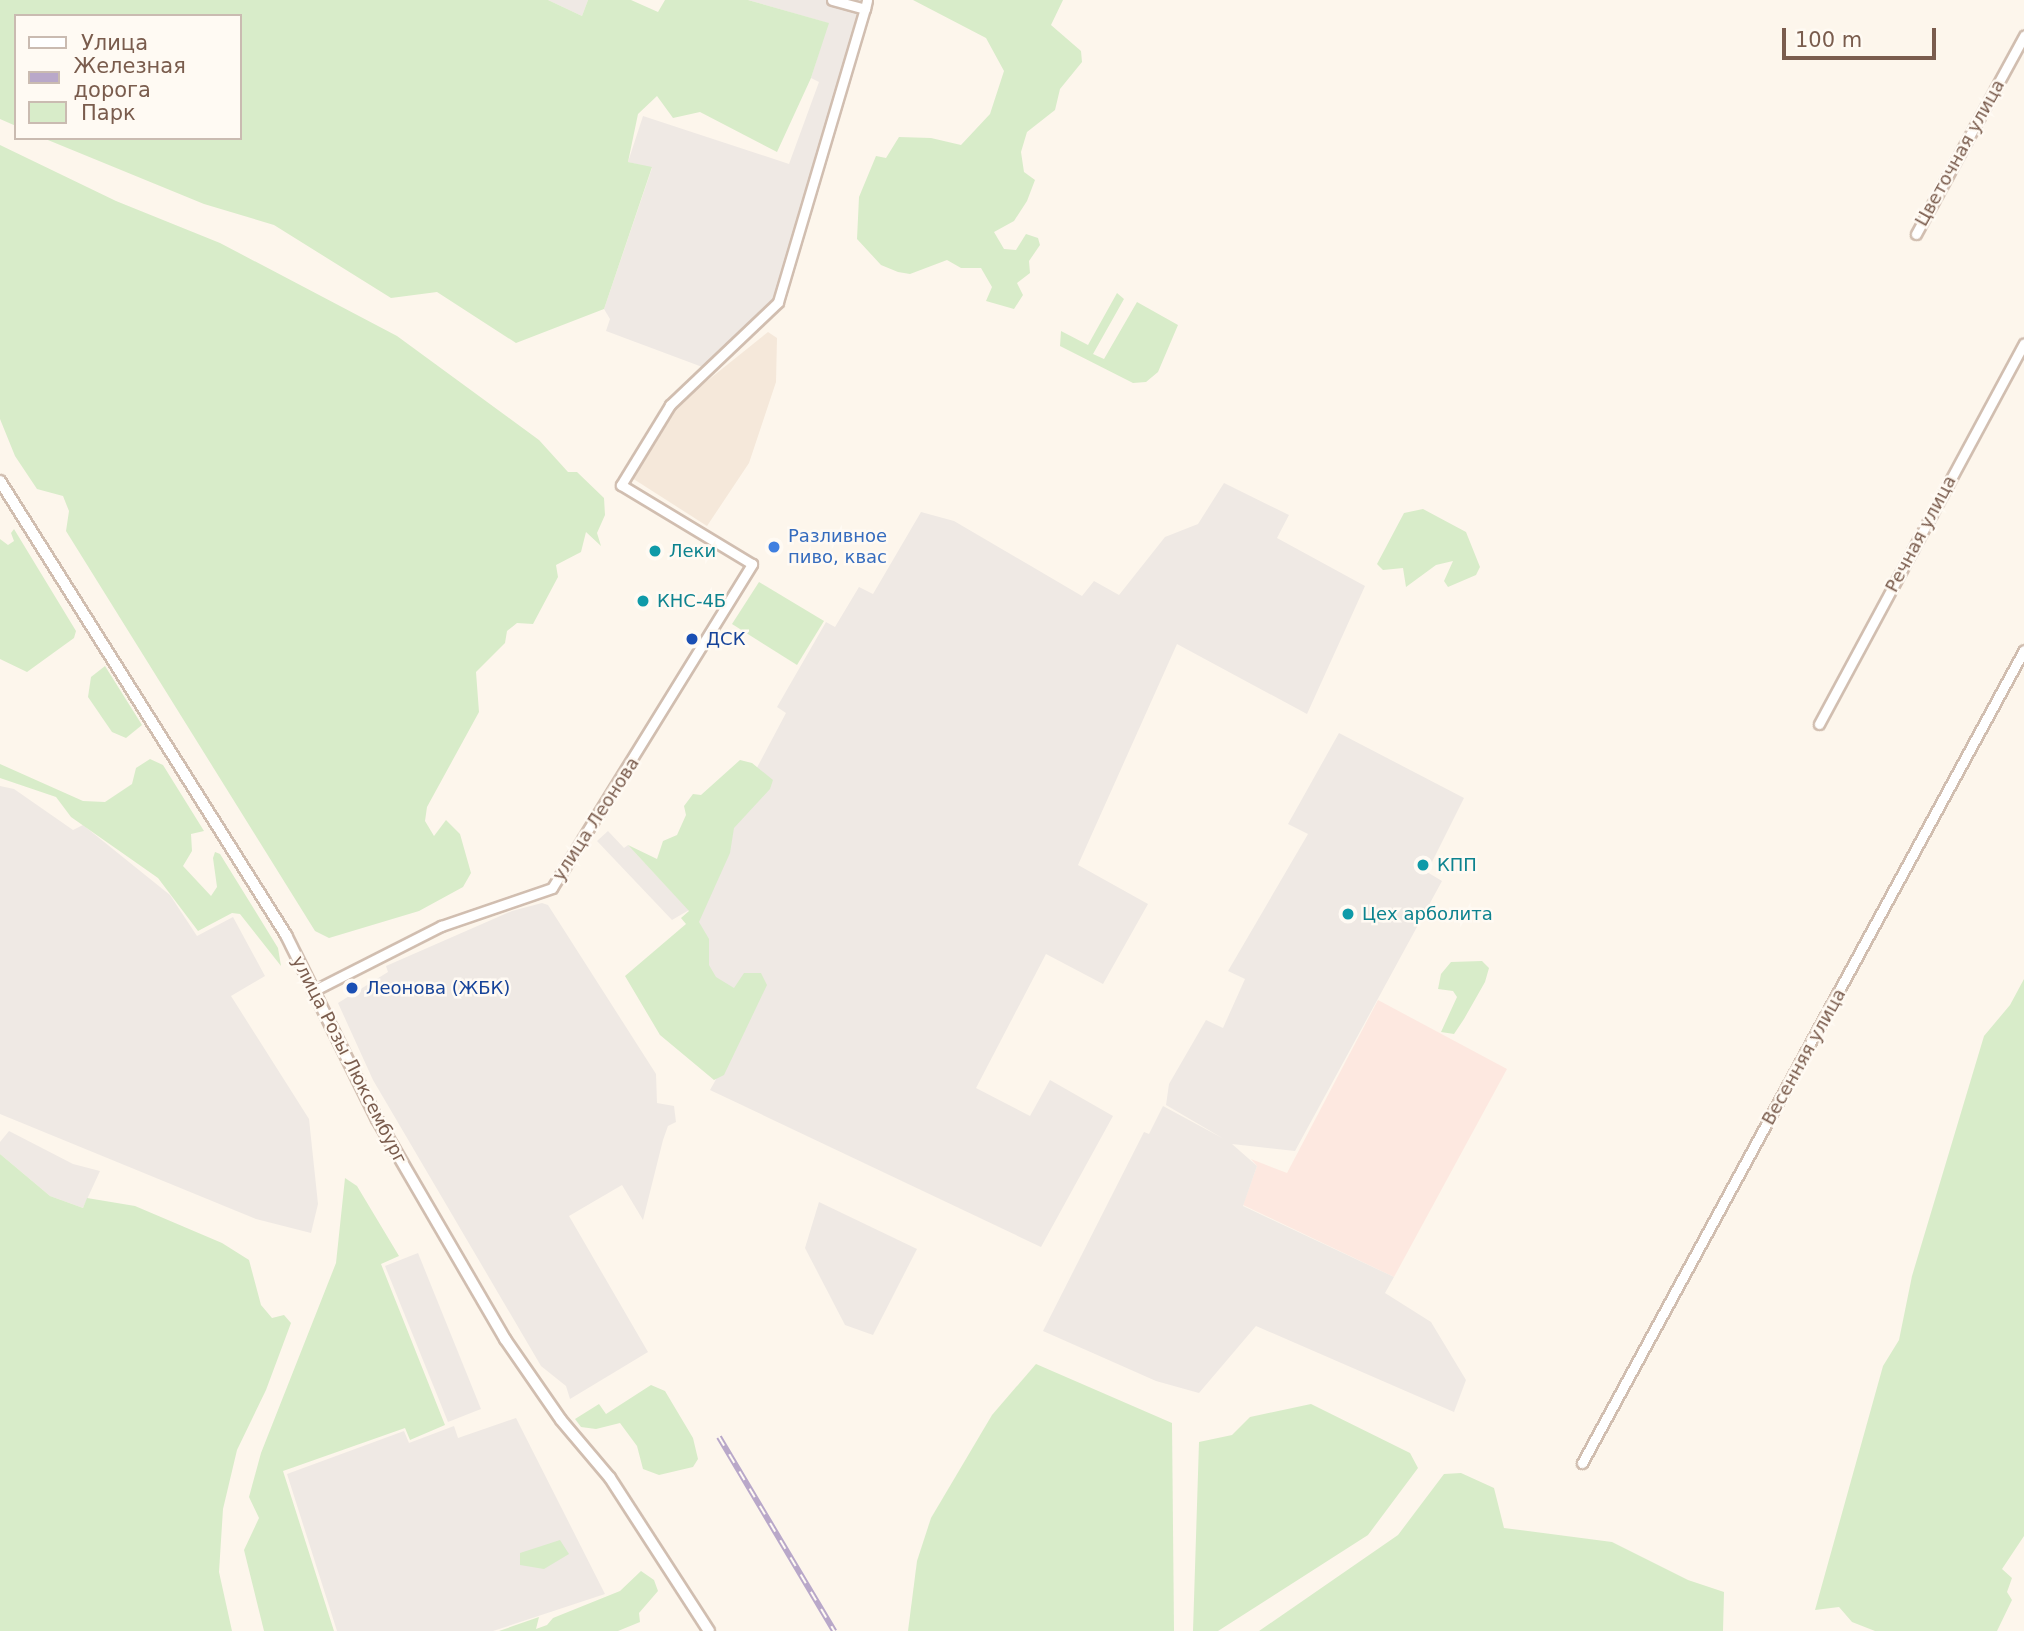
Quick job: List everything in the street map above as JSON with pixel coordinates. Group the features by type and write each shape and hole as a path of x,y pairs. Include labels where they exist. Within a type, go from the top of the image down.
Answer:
{"street":[{"path":"832,0 866,4"},
{"name":"улица Леонова","path":"313,991 441,926 552,888 752,564 621,485 670,405 778,302 866,4"},
{"name":"Цветочная улица","path":"1916,234 2024,36"},
{"name":"Речная улица","path":"1819,724 2024,344"},
{"name":"улица Розы Люксембург","path":"0,481 286,936 377,1119 505,1339 561,1420 610,1478 709,1631"},
{"name":"Весенняя улица","path":"1582,1463 2024,650"}],"shaded area":[{"path":"548,0 588,0 582,16"},
{"path":"748,0 871,0 778,302 705,368 606,331 610,319 604,309 652,168 628,162 643,116 789,164 819,82 811,78 828,23"},
{"path":"768,332 777,338 776,382 749,463 707,526 632,478 677,405"},
{"path":"1224,483 1289,515 1277,538 1365,586 1307,714 1177,644 1078,865 1148,904 1103,984 1046,954 976,1088 1030,1116 1050,1080 1113,1116 1041,1247 710,1090 719,1074 692,946 689,910 672,920 597,841 608,831 624,848 628,845 684,905 786,713 777,707 826,622 835,627 859,587 873,594 921,512 954,521 1082,596 1094,581 1119,595 1165,537 1198,524"},
{"path":"1339,733 1464,798 1427,872 1442,881 1295,1151 1232,1144 1257,1166 1243,1206 1394,1277 1385,1293 1431,1322 1466,1380 1454,1412 1256,1326 1199,1393 1156,1381 1043,1331 1144,1132 1149,1134 1163,1106 1224,1139 1166,1105 1169,1084 1206,1020 1223,1028 1245,979 1228,971 1308,834 1288,824"},
{"path":"0,786 14,789 73,830 83,825 170,895 197,936 233,917 265,976 231,996 309,1119 318,1204 311,1233 256,1219 0,1114"},
{"path":"542,903 548,905 656,1074 657,1103 674,1106 676,1122 668,1126 663,1140 643,1220 622,1185 569,1216 648,1352 570,1399 566,1386 541,1366 373,1080 338,1003 388,972 386,966 512,911"},
{"path":"1378,1000 1507,1069 1394,1277 1243,1205 1257,1166 1251,1159 1287,1173"},
{"path":"9,1131 73,1164 100,1171 83,1208 50,1196 0,1154 0,1142"},
{"path":"819,1202 917,1249 873,1335 845,1325 805,1248"},
{"path":"418,1253 481,1409 448,1422 385,1266"},
{"path":"516,1418 605,1594 493,1631 337,1631 287,1474 404,1431 409,1443 454,1426 458,1438"}],"green space":[{"path":"0,0 548,0 582,16 588,0 631,0 658,12 665,0 748,0 829,23 811,78 777,152 700,112 673,118 657,96 638,114 628,162 652,167 604,309 516,343 437,292 391,298 274,225 204,204 48,140 242,140 242,14 14,14 14,125 0,119"},
{"path":"913,0 1063,0 1051,25 1081,51 1082,62 1060,89 1055,110 1027,132 1021,152 1024,172 1035,180 1027,201 1014,221 994,232 1004,249 1016,250 1026,234 1038,238 1040,245 1029,261 1030,273 1017,283 1023,295 1014,309 986,301 992,287 981,268 961,268 947,260 910,274 898,272 881,265 857,239 859,197 876,156 886,158 899,137 931,138 961,145 990,114 1004,71 986,38"},
{"path":"0,145 116,201 220,243 397,336 539,440 568,472 577,472 604,498 605,515 597,533 601,546 586,532 581,552 556,565 558,577 533,624 517,623 507,631 505,643 476,672 479,712 427,807 425,821 434,836 446,820 460,834 471,873 463,887 419,911 329,938 315,931 66,531 69,511 63,496 37,489 15,456 0,419"},
{"path":"1117,293 1124,299 1093,354 1104,359 1137,302 1178,325 1158,372 1146,382 1133,383 1060,346 1061,331 1088,345"},
{"path":"1423,509 1466,532 1480,567 1476,575 1448,587 1444,581 1453,561 1436,565 1406,587 1403,568 1383,570 1377,564 1404,513"},
{"path":"14,529 76,631 74,638 27,672 0,659 0,539 8,545 14,541 11,533"},
{"path":"759,582 824,621 797,665 732,624"},
{"path":"105,666 142,725 126,738 112,732 88,697 91,677"},
{"path":"150,759 163,765 204,831 191,834 192,851 183,866 211,896 217,887 213,858 215,852 220,854 278,948 281,966 240,914 232,913 198,931 158,878 71,817 56,797 0,778 0,764 83,801 105,802 132,784 136,768"},
{"path":"740,760 752,763 773,780 770,789 734,828 730,853 699,922 709,939 709,965 716,977 734,988 744,973 761,973 767,985 724,1075 714,1080 660,1035 625,976 686,924 681,918 689,911 628,845 657,859 663,841 677,835 686,815 684,806 693,794 701,795"},
{"path":"1482,961 1489,968 1485,982 1464,1019 1454,1034 1441,1032 1457,997 1453,991 1438,989 1441,974 1451,962"},
{"path":"2024,979 2024,1536 2002,1569 2012,1578 2007,1592 2012,1600 1997,1631 1875,1631 1852,1622 1839,1607 1815,1610 1883,1366 1899,1340 1912,1276 1984,1036 2010,1005"},
{"path":"0,1154 50,1196 83,1208 87,1198 135,1206 222,1243 249,1260 261,1305 272,1318 284,1315 291,1323 266,1390 237,1450 223,1509 219,1572 232,1631 0,1631"},
{"path":"345,1178 357,1186 399,1256 381,1264 445,1425 410,1440 405,1428 283,1471 334,1631 264,1631 244,1550 259,1518 249,1497 261,1453 336,1263"},
{"path":"1036,1364 1172,1423 1174,1631 908,1631 917,1561 931,1518 992,1415"},
{"path":"651,1385 665,1391 693,1438 698,1459 693,1467 659,1475 643,1469 637,1446 620,1423 596,1429 581,1427 575,1419 599,1404 606,1414"},
{"path":"1311,1404 1410,1453 1418,1468 1368,1535 1218,1631 1193,1631 1199,1442 1232,1435 1250,1417"},
{"path":"1461,1473 1494,1488 1504,1528 1612,1542 1688,1580 1724,1592 1723,1631 1259,1631 1398,1535 1444,1474"},
{"path":"560,1540 569,1554 544,1569 520,1565 520,1553"},
{"path":"641,1571 654,1580 658,1591 639,1613 640,1622 618,1631 499,1631 539,1617 536,1629 547,1625 553,1618 620,1591"}],"railway":[{"path":"719,1437 834,1631"}],"place":[{"name":"Разливное пиво, квас","path":"774,547"},
{"name":"Леки","path":"655,551"},
{"name":"КНС-4Б","path":"643,601"},
{"name":"ДСК","path":"692,639"},
{"name":"КПП","path":"1423,865"},
{"name":"Цех арболита","path":"1348,914"},
{"name":"Леонова (ЖБК)","path":"352,988"}]}
